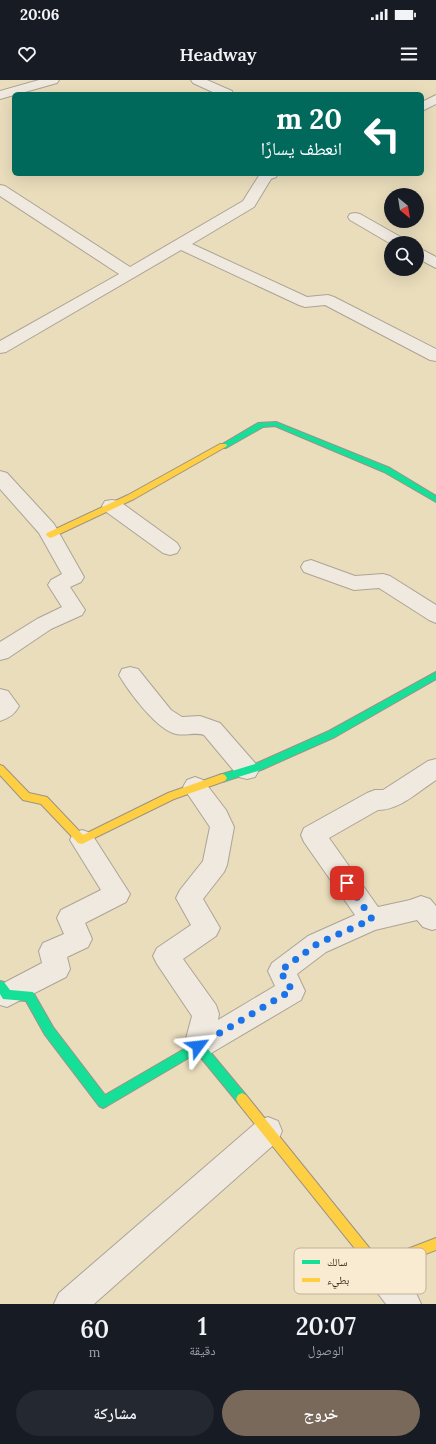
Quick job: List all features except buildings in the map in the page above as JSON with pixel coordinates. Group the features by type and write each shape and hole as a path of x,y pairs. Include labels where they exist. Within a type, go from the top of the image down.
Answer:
{"street":[{"path":"0,95 53,80"},
{"path":"197,80 223,92"},
{"path":"0,348 249,204 266,176"},
{"path":"0,190 130,274"},
{"path":"355,217 389,236"},
{"path":"180,244 305,302 328,300 436,356"},
{"path":"424,256 436,263"},
{"path":"50,535 112,506 261,425 276,424 387,470 436,499"},
{"path":"0,477 47,529 74,577 58,585 75,610 44,624 0,652"},
{"path":"112,506 170,548"},
{"path":"311,567 354,583 383,581 435,613"},
{"path":"130,675 163,716 178,726 200,725 212,729 247,770"},
{"path":"82,840 170,796 258,767 332,734 436,675"},
{"path":"0,698 8,706 0,712"},
{"path":"372,919 313,835 375,800 386,800 436,768"},
{"path":"0,769 26,797 44,800 82,840 117,894 70,918 79,940 52,951 57,969 3,991"},
{"path":"195,787 218,817 222,827 215,865 189,898 207,928 166,956 206,1014 198,1046"},
{"path":"3,991 29,996 49,1031 103,1102 292,990 280,971 317,944 372,919 410,911 421,907 432,919 436,916"},
{"path":"198,1046 362,1248"},
{"path":"70,1304 268,1131"},
{"path":"426,1248 436,1244"},
{"path":"397,1294 405,1304"}],"shaded area":[{"path":"0,80 436,80 436,1304 0,1304"}],"traffic: fast":[{"path":"223,446 261,425 276,424 387,470 436,499"},
{"path":"222,778 258,767 332,734 436,675"},
{"path":"0,986 7,995 29,996 49,1031 103,1102 198,1046 242,1099"}],"traffic: slow":[{"path":"50,535 131,497 223,446"},
{"path":"0,769 26,797 44,800 82,840 171,796 222,778"},
{"path":"242,1099 362,1248"},
{"path":"426,1248 436,1244"}],"route":[{"path":"198,1046 283,997 292,990 280,971 317,944 372,919 347,883"}]}
